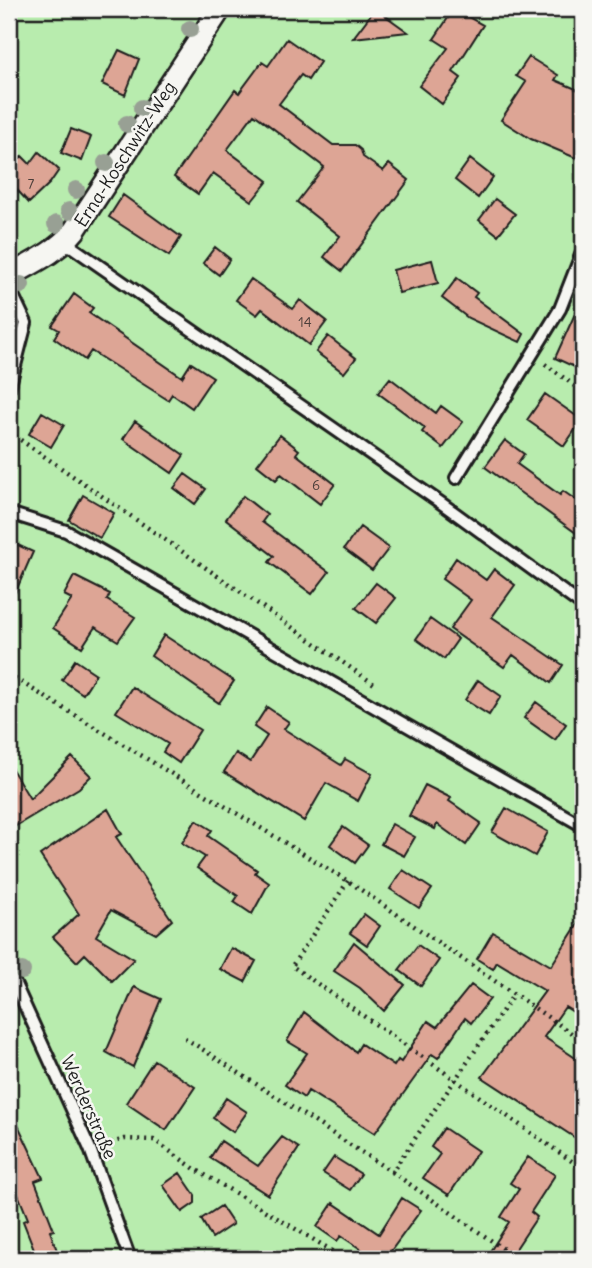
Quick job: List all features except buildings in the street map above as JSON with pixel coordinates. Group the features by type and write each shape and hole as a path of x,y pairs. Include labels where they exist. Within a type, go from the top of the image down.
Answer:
{"street":[{"name":"Erna-Koschwitz-Weg","path":"9,276 65,242 220,9"}],"lane":[{"path":"65,242 430,495 583,606"},
{"path":"456,478 560,309 583,250"},
{"path":"9,286 26,323 9,389"},
{"path":"9,513 66,531 583,827"},
{"name":"Werderstraße","path":"9,971 90,1149 130,1259"}],"path":[{"path":"533,356 583,392"},
{"path":"9,432 380,688"},
{"path":"9,675 348,881 583,1041"},
{"path":"348,881 292,966 583,1168"},
{"path":"392,1172 514,994"},
{"path":"185,1038 392,1172 518,1259"},
{"path":"90,1149 125,1139 154,1140 195,1169 346,1259"}],"green space":[{"path":"9,9 583,9 583,1259 9,1259"}]}
